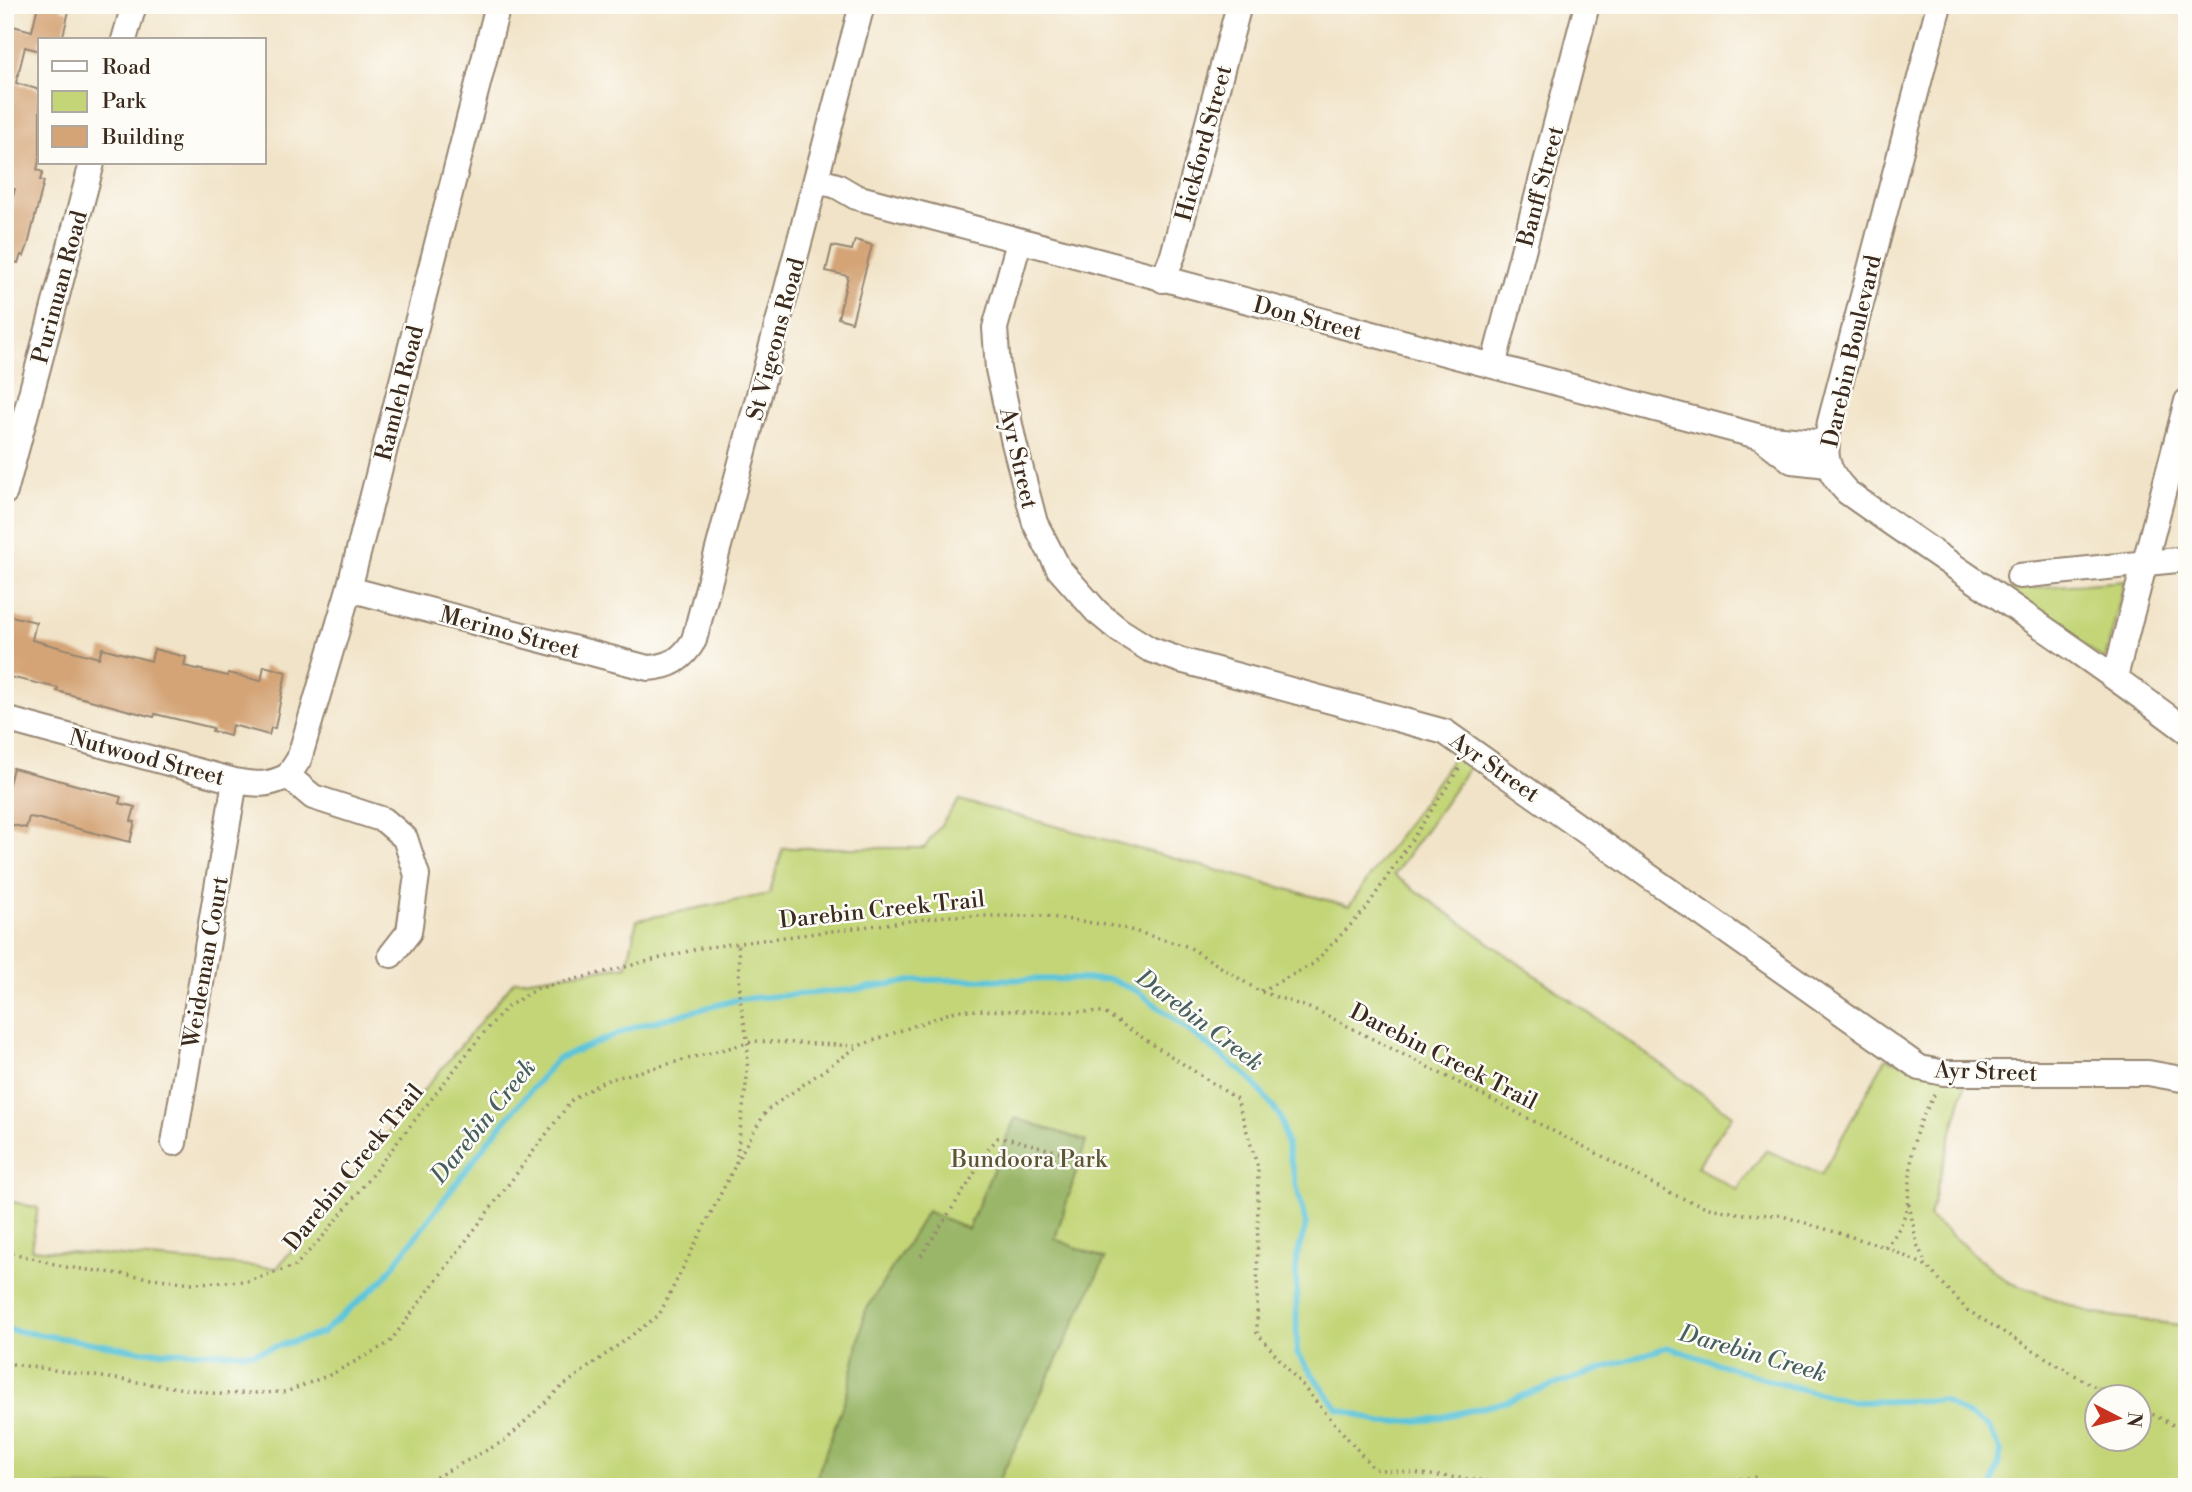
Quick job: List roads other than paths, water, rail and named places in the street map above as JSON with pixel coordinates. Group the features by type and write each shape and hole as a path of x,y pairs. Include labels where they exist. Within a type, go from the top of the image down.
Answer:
{"street":[{"path":"125,38 134,5"},
{"name":"Ramleh Road","path":"288,776 299,759 349,589 498,5"},
{"name":"St Vigeons Road","path":"673,663 687,653 694,640 862,5"},
{"name":"Hickford Street","path":"1163,279 1173,255 1239,5"},
{"name":"Banff Street","path":"1493,366 1587,5"},
{"name":"Darebin Boulevard","path":"1939,5 1827,454 1832,474 1847,492 2115,677 2187,731"},
{"name":"Purinuan Road","path":"5,492 92,164"},
{"name":"Don Street","path":"815,188 833,200 856,197 1761,437 1792,461 1827,454"},
{"name":"Ayr Street","path":"1019,242 995,328 998,369 1014,443 1034,523 1059,569 1074,589 1111,624 1149,649 1180,660 1445,732 1920,1068 1944,1073 2139,1073 2187,1080"},
{"path":"2115,677 2187,401"},
{"path":"2019,576 2187,559"},
{"name":"Merino Street","path":"349,589 648,668 660,668 673,663"},
{"name":"Nutwood Street","path":"5,719 258,785 273,784 288,776"},
{"path":"288,776 313,797 384,820 405,838 417,875 409,932 391,955"},
{"name":"Weideman Court","path":"174,1143 236,780"}],"waterway":[{"name":"Darebin Creek","path":"5,1329 142,1351 254,1353 322,1333 382,1281 488,1141 557,1059 637,1026 740,999 851,990 918,980 1109,979 1139,992 1250,1078 1280,1116 1306,1225 1296,1259 1297,1353 1337,1408 1382,1423 1429,1420 1497,1404 1667,1347 1778,1383 1854,1402 1942,1400 1989,1428 2001,1452 1992,1487"}],"park label":[{"name":"Bundoora Park","path":"1029,1159"}]}
